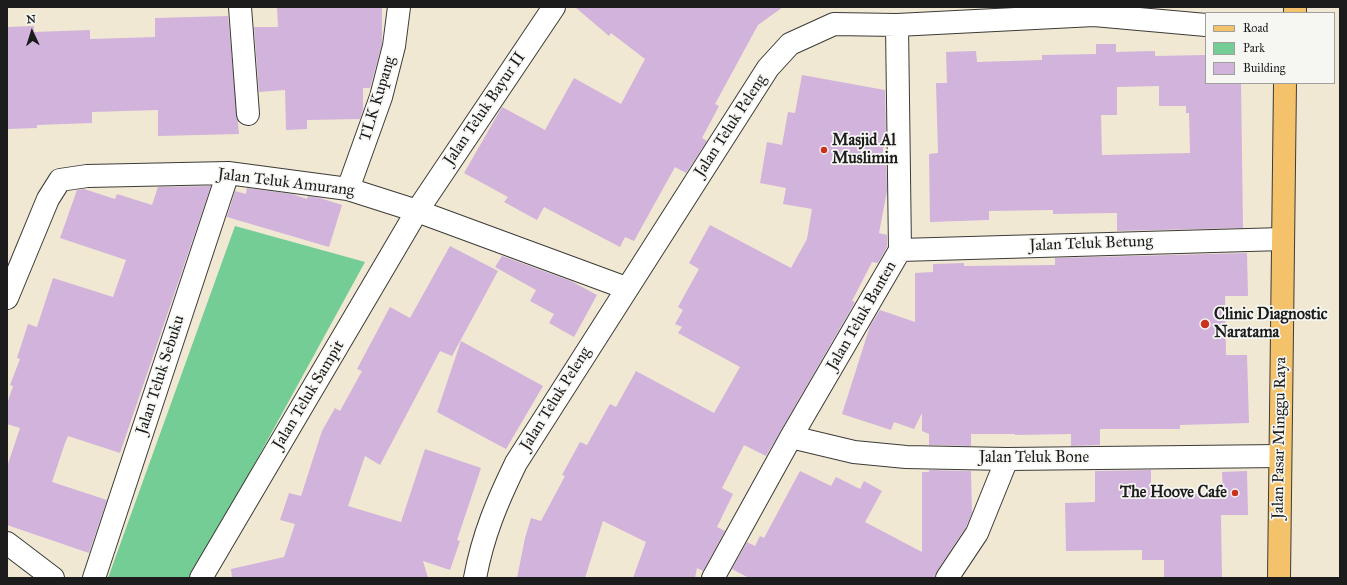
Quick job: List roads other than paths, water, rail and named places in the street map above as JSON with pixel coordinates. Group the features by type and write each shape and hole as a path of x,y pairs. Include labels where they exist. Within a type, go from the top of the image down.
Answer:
{"main road":[{"name":"Jalan Pasar Minggu Raya","path":"1279,578 1285,84"},
{"path":"1291,578 1294,84"}],"street":[{"path":"240,7 248,114"},
{"name":"TLK Kupang","path":"348,188 381,97 394,46 400,7"},
{"name":"Jalan Teluk Bayur II","path":"417,211 554,7"},
{"name":"Jalan Teluk Peleng","path":"475,578 480,551 494,508 516,462 768,68 790,44 834,24 897,25 1094,11 1205,25"},
{"name":"Jalan Teluk Banten","path":"712,578 791,437 900,250 897,25"},
{"name":"Jalan Teluk Amurang","path":"7,298 48,199 60,180 88,176 228,173 348,188 417,211 626,288"},
{"name":"Jalan Teluk Sebuku","path":"94,578 228,173"},
{"name":"Jalan Teluk Sampit","path":"201,578 417,211"},
{"name":"Jalan Teluk Betung","path":"900,250 1283,239"},
{"name":"Jalan Teluk Bone","path":"791,437 854,452 906,457 1007,459 1280,456"},
{"path":"948,578 976,533 1007,459"},
{"path":"7,543 53,578"}],"place":[{"name":"Masjid Al Muslimin","path":"824,150"},
{"name":"Clinic Diagnostic Naratama","path":"1205,324"},
{"name":"The Hoove Cafe","path":"1235,493"}]}
